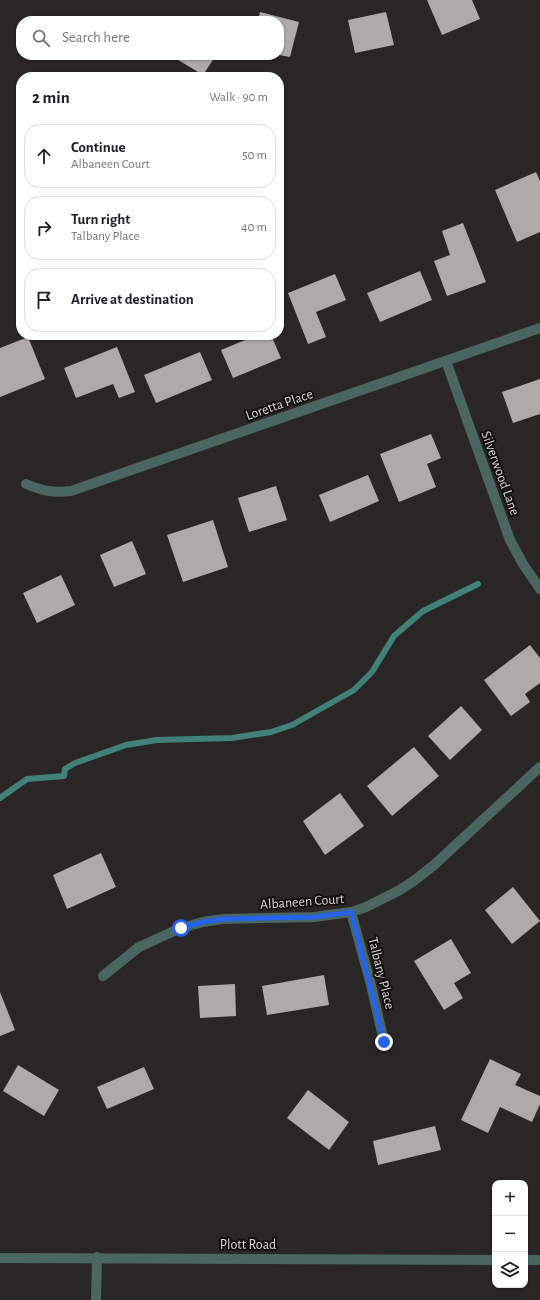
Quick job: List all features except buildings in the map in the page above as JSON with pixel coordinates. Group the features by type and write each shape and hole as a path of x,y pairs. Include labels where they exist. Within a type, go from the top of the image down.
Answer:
{"street":[{"name":"Loretta Place","path":"26,484 40,490 53,493 71,491 540,328"},
{"name":"Silverwood Lane","path":"446,361 510,540 523,564 540,588"},
{"name":"Albaneen Court","path":"103,976 139,947 175,930 203,922 223,919 314,917 351,912 366,907 400,890 434,865 540,767"},
{"name":"Talbany Place","path":"351,912 384,1042"},
{"name":"Plott Road","path":"0,1258 97,1257 492,1260"},
{"path":"96,1300 97,1257"},
{"path":"528,1260 540,1260"}],"waterway":[{"path":"0,798 27,779 64,776 65,769 75,763 126,745 157,740 232,738 271,732 292,725 354,690 372,672 394,636 423,611 478,584"}],"route":[{"path":"181,928 203,922 223,919 314,917 351,912 384,1042"}]}
